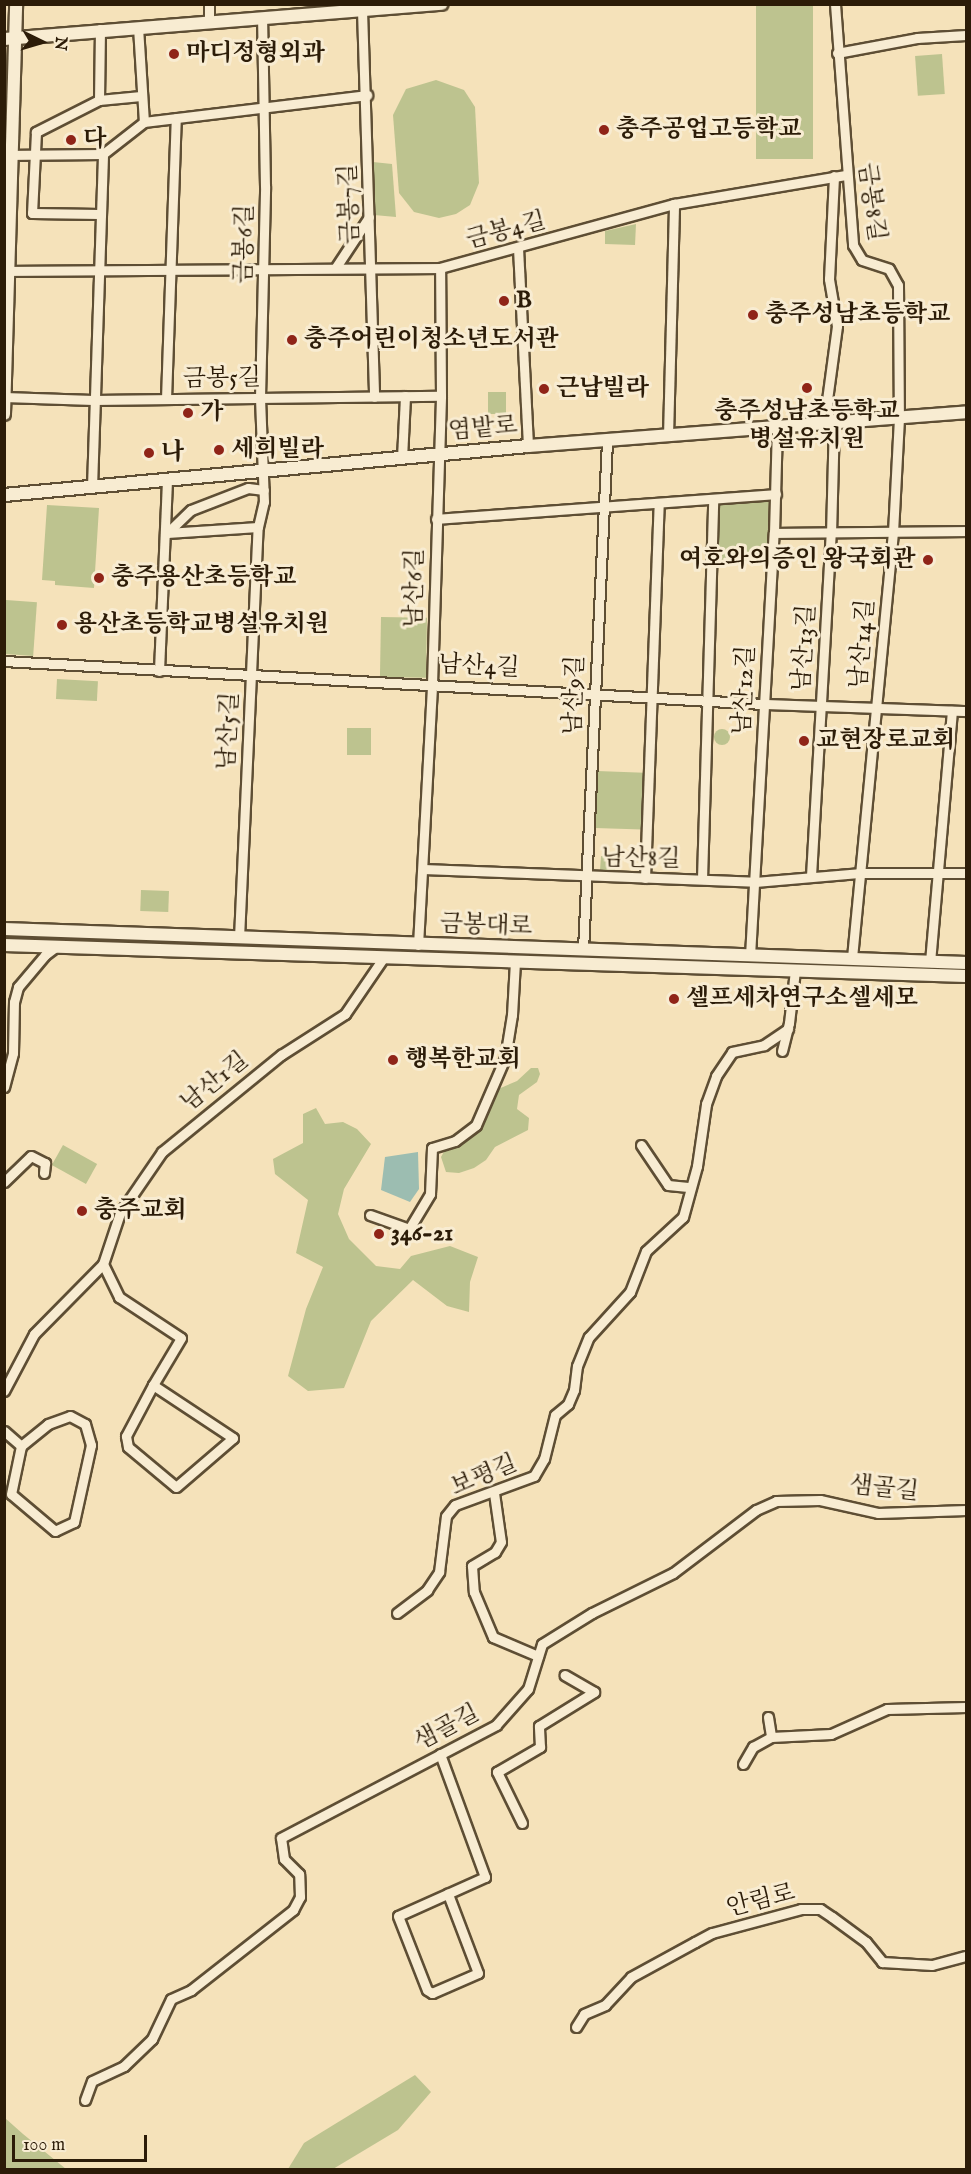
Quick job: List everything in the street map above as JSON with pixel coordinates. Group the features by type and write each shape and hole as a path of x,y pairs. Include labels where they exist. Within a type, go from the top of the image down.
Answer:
{"street":[{"path":"4,414 10,38 16,4"},
{"path":"209,4 209,22"},
{"path":"10,38 100,29 442,4"},
{"name":"금봉8길","path":"835,4 853,245 862,260 889,269 898,285 899,418"},
{"name":"금봉7길","path":"368,8 367,95 374,397"},
{"name":"금봉6길","path":"262,18 265,107 260,397 264,471"},
{"path":"138,27 144,122"},
{"path":"99,100 100,29"},
{"path":"837,53 917,38 966,34"},
{"path":"8,156 103,154 144,122 367,95"},
{"path":"99,214 32,213 32,155 36,132 99,100 141,96"},
{"path":"166,399 176,118"},
{"path":"92,487 96,271 103,154"},
{"name":"금봉4길","path":"6,271 170,272 336,267 440,268 674,204 846,175"},
{"name":"남산13길","path":"811,876 831,534 834,423 827,400 837,326 829,279 834,176"},
{"path":"668,436 674,204"},
{"path":"336,267 369,217"},
{"path":"518,248 528,446"},
{"name":"남산6길","path":"418,945 432,684 441,396 440,268"},
{"path":"402,458 405,396"},
{"name":"금봉5길","path":"5,397 93,400 441,396"},
{"name":"염밭로","path":"4,495 528,446 966,412"},
{"name":"남산14길","path":"852,959 893,532 899,418"},
{"name":"남산12길","path":"750,956 776,494 777,427"},
{"name":"남산9길","path":"583,950 602,507 607,441"},
{"name":"남산5길","path":"238,938 258,527 264,490 264,471"},
{"path":"159,671 167,533 167,481"},
{"path":"167,533 190,510 248,488 264,490"},
{"path":"436,519 776,494"},
{"path":"702,879 709,701 713,500"},
{"path":"645,878 659,503"},
{"path":"167,533 258,527"},
{"path":"774,533 966,531"},
{"name":"남산4길","path":"4,662 763,704 966,711"},
{"path":"930,962 952,711"},
{"name":"남산8길","path":"423,869 587,878 755,882 859,873"},
{"path":"859,873 966,873"},
{"name":"금봉대로","path":"4,929 966,963"},
{"name":"금봉대로","path":"4,945 966,976"},
{"path":"4,1087 13,1053 14,1002 18,987 45,955 57,946"},
{"name":"남산1길","path":"4,1391 34,1334 103,1264 120,1213 162,1152 281,1055 345,1014 384,957"},
{"path":"370,1215 409,1229 430,1194 432,1148 455,1141 476,1125 505,1058 512,1015 515,961"},
{"path":"782,1051 788,1029 795,970"},
{"name":"보평길","path":"397,1614 427,1590 439,1572 446,1516 454,1505 494,1493 534,1476 544,1459 555,1415 568,1404 574,1390 577,1366 589,1337 630,1292 646,1251 683,1217 688,1187 697,1166 706,1104 716,1076 732,1052 764,1046 788,1029"},
{"path":"641,1145 668,1185 688,1187"},
{"path":"4,1182 31,1156 45,1163 44,1173"},
{"path":"103,1264 119,1297 181,1338 153,1385 126,1436 128,1447 176,1486 233,1438 153,1385"},
{"path":"70,1416 85,1424 91,1445 74,1522 56,1531 11,1494 21,1446 48,1424 70,1416"},
{"path":"4,1431 21,1446"},
{"path":"494,1493 501,1542 495,1552 471,1566 474,1592 493,1637 538,1656"},
{"name":"샘골길","path":"85,2100 92,2081 124,2066 152,2039 171,1999 191,1990 293,1910 300,1897 299,1874 284,1859 281,1838 496,1725 528,1689 542,1644 592,1613 674,1573 756,1510 776,1501 820,1500 878,1513 966,1510"},
{"path":"522,1823 498,1772 540,1747 539,1726 594,1692 565,1675"},
{"path":"743,1764 753,1747 771,1737 831,1734 887,1709 966,1707"},
{"path":"768,1717 771,1737"},
{"path":"440,1754 485,1873 483,1879 448,1894 398,1916 427,1990 432,1993 478,1973 448,1894"},
{"name":"안림로","path":"576,2027 584,2014 605,2005 631,1977 712,1933 801,1909 820,1909 866,1942 882,1962 932,1965 966,1956"}],"green space":[{"path":"756,5 813,5 813,159 756,159"},
{"path":"942,54 945,94 918,96 915,56"},
{"path":"436,80 464,90 475,107 479,183 470,205 456,214 439,218 414,212 399,193 393,115 406,89"},
{"path":"373,162 392,164 396,217 374,215"},
{"path":"636,224 635,245 605,244 605,231"},
{"path":"488,392 506,392 506,414 488,414"},
{"path":"717,499 769,501 767,563 715,561"},
{"path":"47,505 99,508 94,588 55,585 55,581 42,580"},
{"path":"6,600 37,602 33,656 4,654"},
{"path":"381,617 427,618 426,678 380,677"},
{"path":"57,679 98,681 97,701 56,699"},
{"path":"347,728 371,728 371,755 347,755"},
{"path":"719,729 725,729 730,737 728,743 719,745 714,740 714,734"},
{"path":"597,771 644,773 642,830 595,828"},
{"path":"601,856 616,857 615,873 600,872"},
{"path":"141,890 169,891 168,912 140,911"},
{"path":"531,1068 538,1068 540,1074 537,1082 519,1095 517,1109 529,1118 528,1130 495,1147 486,1160 474,1168 459,1173 446,1172 441,1157 446,1148 460,1143 484,1120 496,1090 517,1081"},
{"path":"316,1108 325,1124 343,1122 357,1129 371,1144 344,1189 338,1214 349,1239 376,1266 400,1269 411,1256 450,1246 478,1257 470,1282 469,1312 447,1306 413,1280 371,1321 344,1388 308,1391 288,1376 306,1309 323,1267 296,1253 308,1200 275,1174 273,1159 303,1143 303,1114"},
{"path":"63,1145 97,1164 86,1184 52,1165"},
{"path":"415,2075 431,2092 398,2130 333,2169 288,2169 304,2143"},
{"path":"5,2118 23,2134 66,2169 5,2169"}],"water":[{"path":"418,1152 419,1189 410,1202 381,1190 385,1157"}],"place":[{"name":"마디정형외과","path":"174,54"},
{"name":"충주공업고등학교","path":"604,130"},
{"name":"다","path":"71,140"},
{"name":"B","path":"504,301"},
{"name":"충주성남초등학교","path":"753,315"},
{"name":"충주어린이청소년도서관","path":"292,340"},
{"name":"충주성남초등학교 병설유치원","path":"807,388"},
{"name":"근남빌라","path":"544,389"},
{"name":"가","path":"188,413"},
{"name":"세희빌라","path":"219,450"},
{"name":"나","path":"149,453"},
{"name":"여호와의증인 왕국회관","path":"928,560"},
{"name":"충주용산초등학교","path":"99,578"},
{"name":"용산초등학교병설유치원","path":"62,625"},
{"name":"교현장로교회","path":"804,741"},
{"name":"셀프세차연구소셀세모","path":"674,999"},
{"name":"행복한교회","path":"393,1060"},
{"name":"충주교회","path":"82,1211"},
{"name":"346-21","path":"379,1234"}]}
